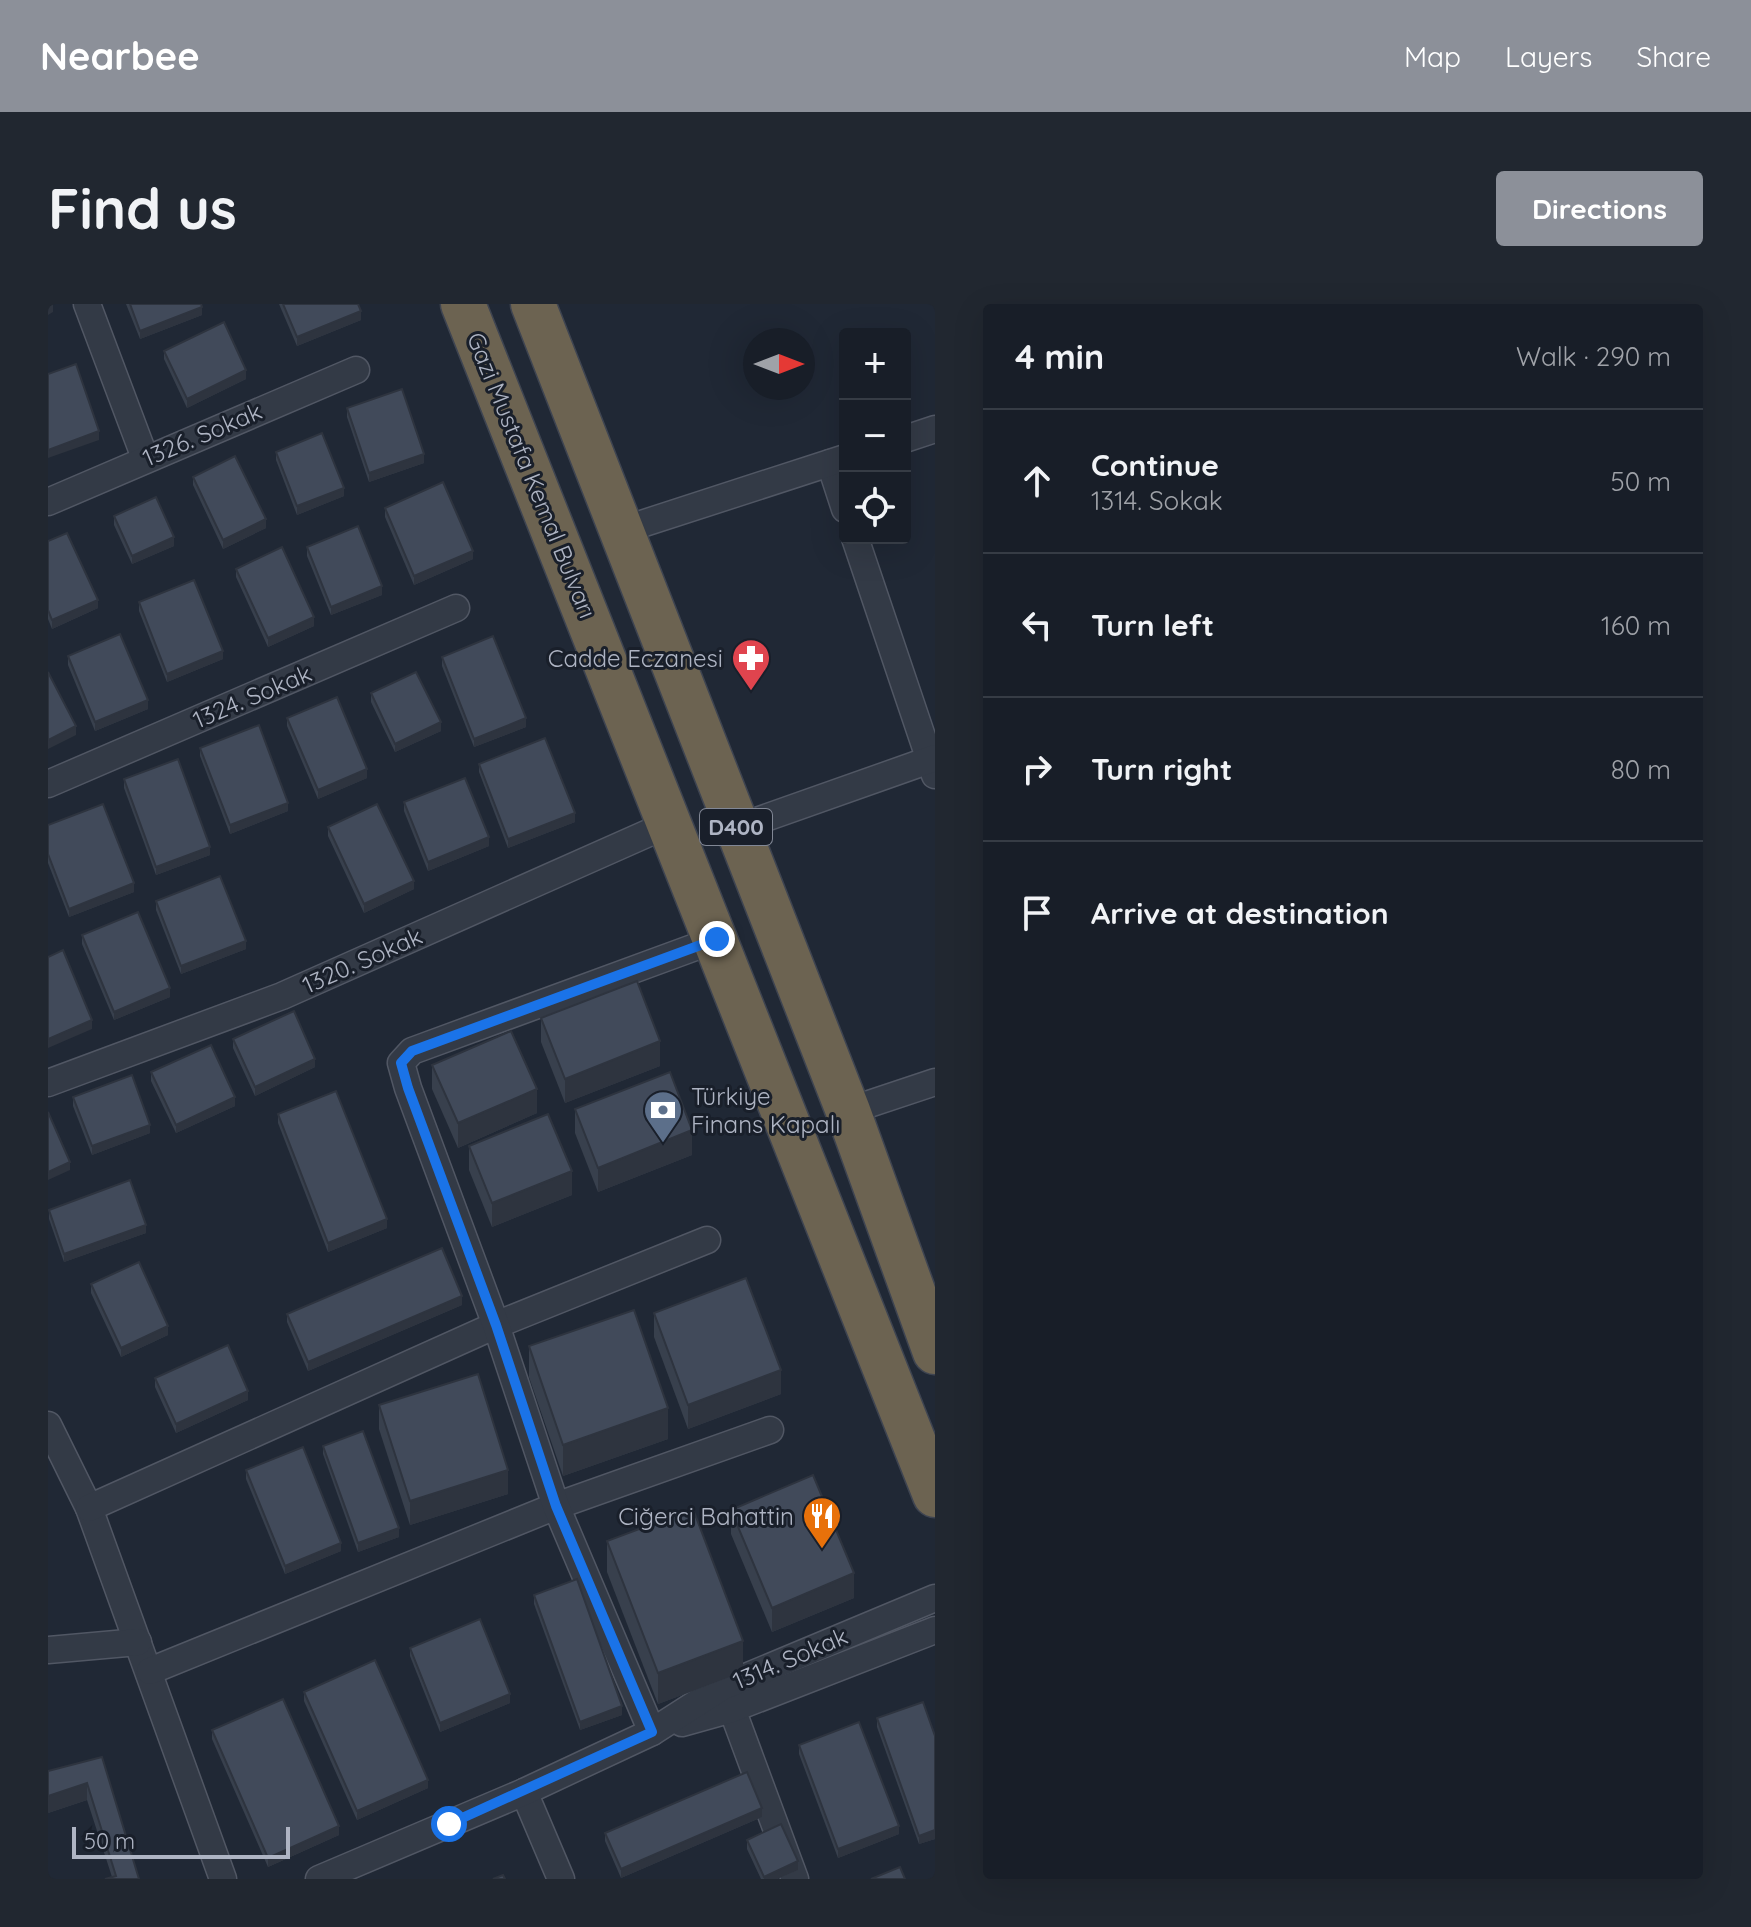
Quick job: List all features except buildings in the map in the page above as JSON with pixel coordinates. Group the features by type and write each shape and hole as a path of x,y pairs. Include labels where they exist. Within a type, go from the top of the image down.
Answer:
{"highway":[{"name":"Gazi Mustafa Kemal Bulvarı","path":"463,304 935,1495"},
{"name":"D400","path":"533,304 848,1111 935,1352"}],"street":[{"path":"87,304 145,458"},
{"name":"1326. Sokak","path":"48,502 356,370"},
{"path":"911,437 935,429"},
{"path":"623,530 837,461"},
{"path":"737,828 933,764 857,544"},
{"name":"1324. Sokak","path":"48,784 456,608"},
{"name":"1320. Sokak","path":"48,1083 282,996 671,823"},
{"path":"652,1732 556,1506 496,1325 401,1063 412,1051 717,939"},
{"path":"848,1111 935,1082"},
{"path":"89,1508 496,1325 707,1240"},
{"path":"48,1425 89,1508 223,1879"},
{"path":"150,1671 556,1506 770,1430"},
{"name":"1314. Sokak","path":"319,1879 524,1792 652,1732 722,1687 935,1598"},
{"name":"1314. Sokak","path":"652,1732 732,1709 935,1630"},
{"path":"48,1650 138,1642"},
{"path":"732,1709 795,1879"},
{"path":"524,1792 561,1879"}],"place":[{"name":"Cadde Eczanesi","path":"751,692"},
{"name":"Türkiye Finans Kapalı","path":"663,1144"},
{"name":"Ciğerci Bahattin","path":"822,1550"}],"route":[{"path":"449,1824 652,1732 556,1506 496,1325 401,1063 412,1051 717,939"}]}
